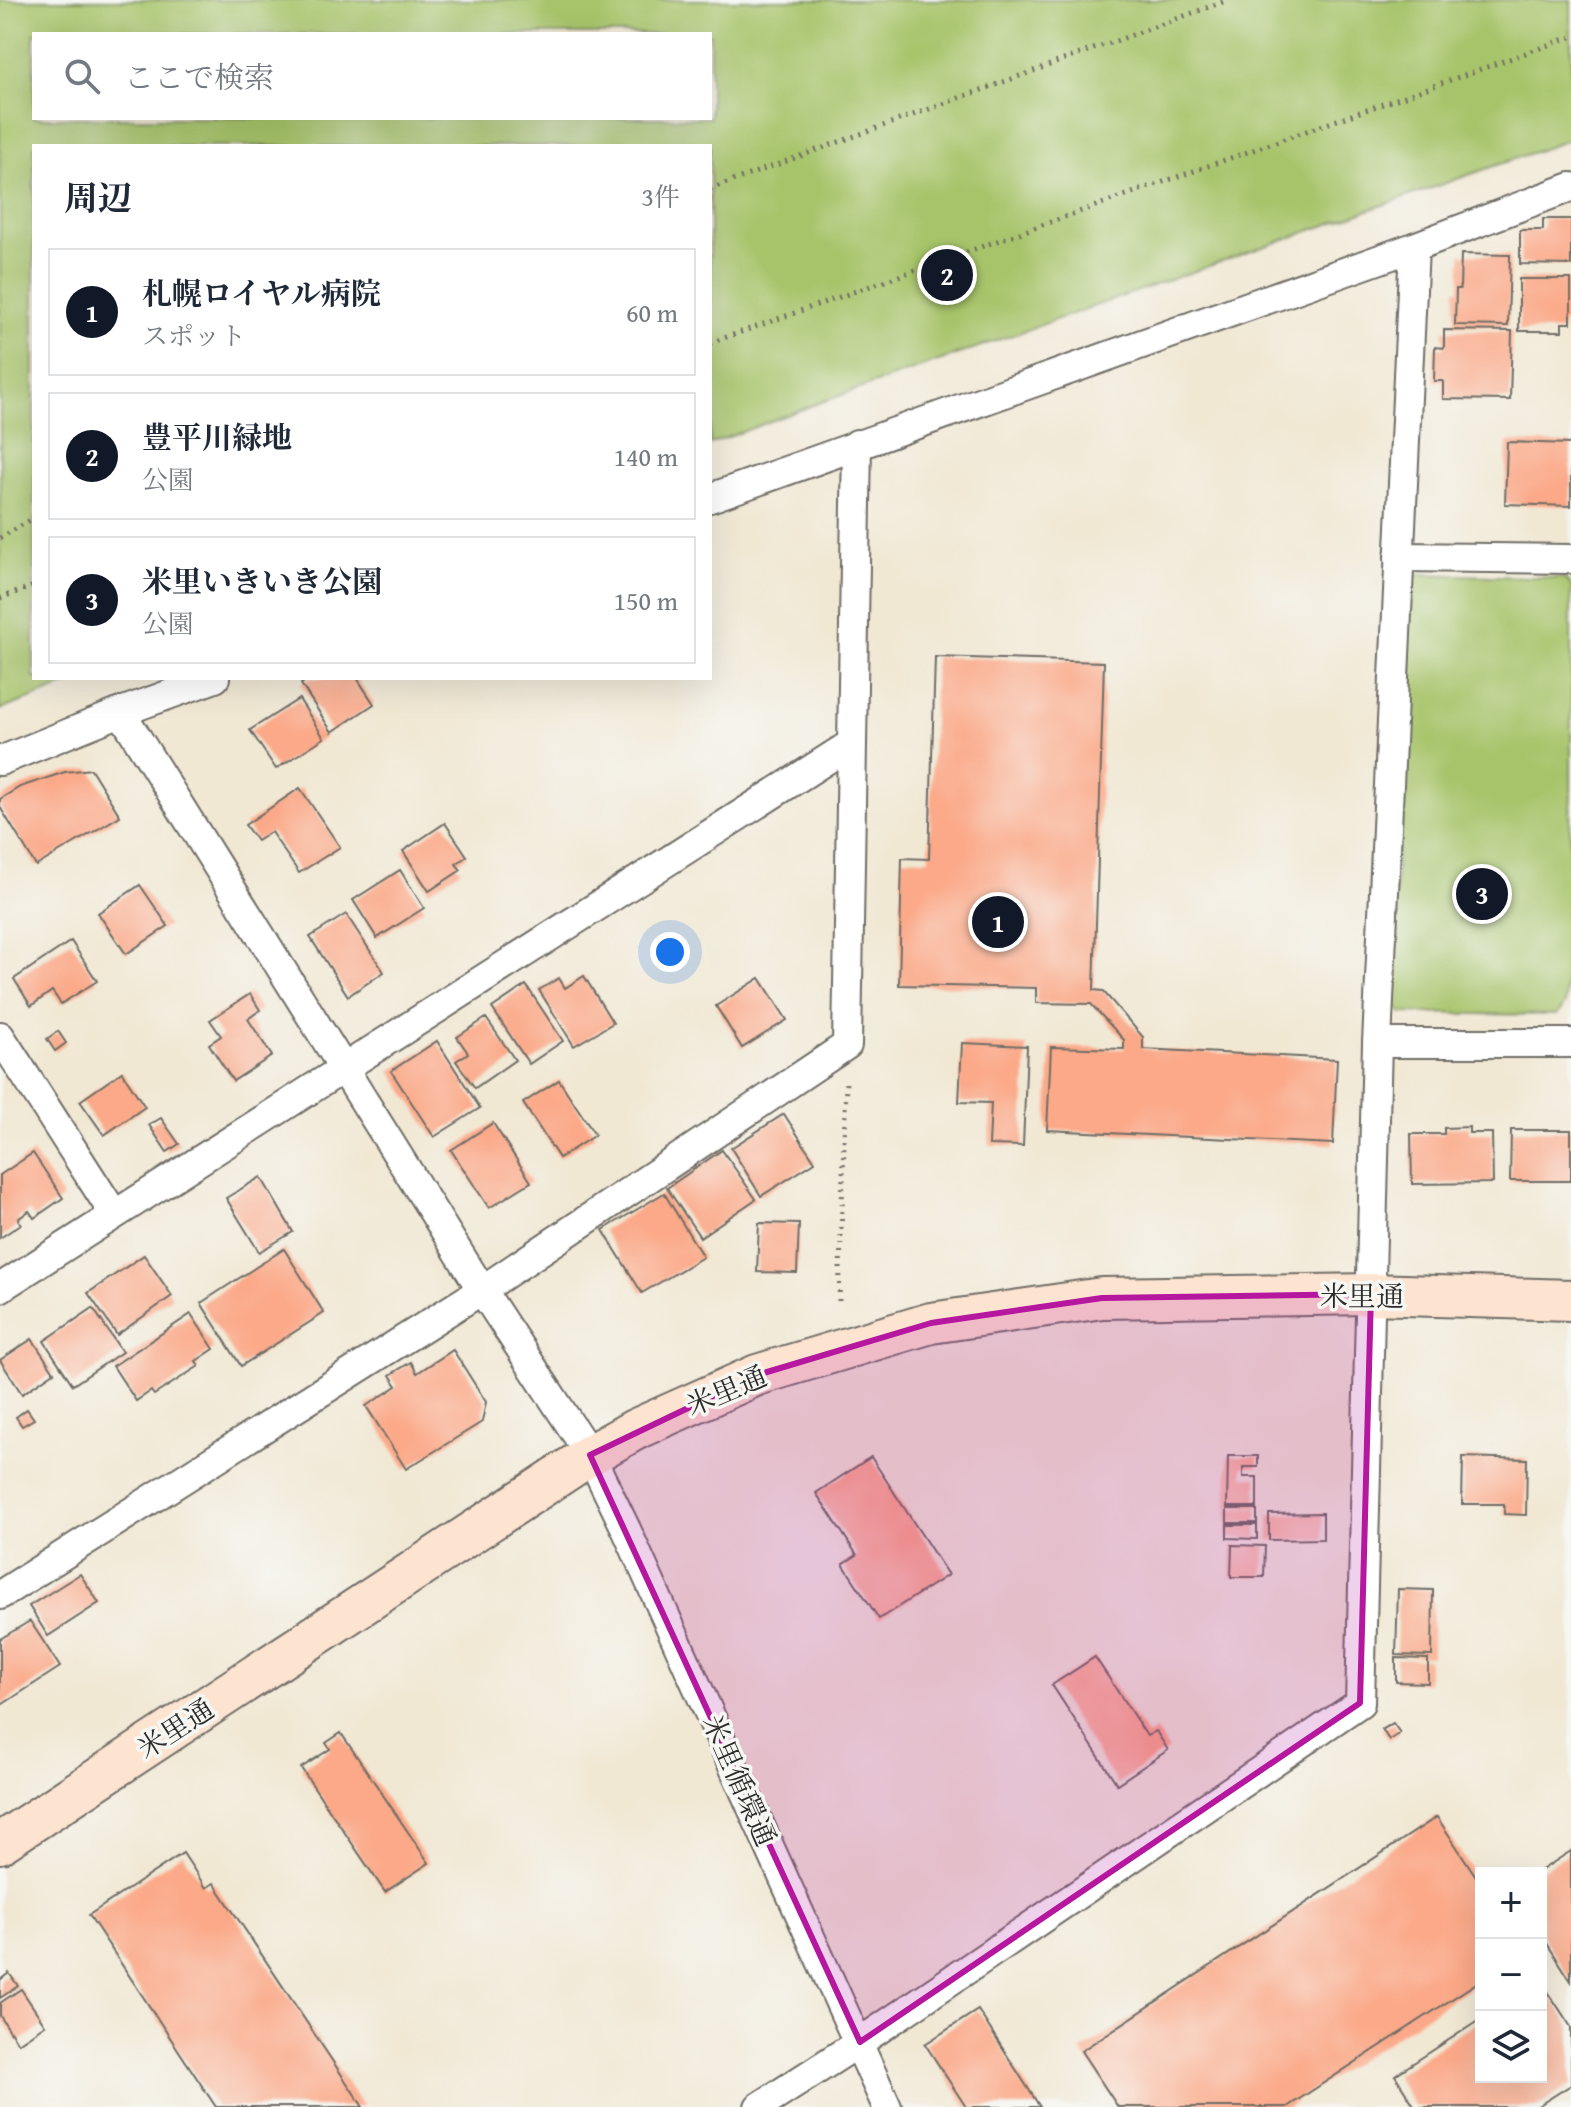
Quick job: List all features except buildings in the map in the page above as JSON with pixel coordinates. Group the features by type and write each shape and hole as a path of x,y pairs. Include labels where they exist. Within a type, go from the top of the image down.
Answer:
{"street":[{"path":"712,497 1414,247 1571,187"},
{"path":"759,2107 860,2042 1360,1703 1377,1043 1414,247"},
{"path":"0,1595 482,1290 847,1045 857,444"},
{"path":"1399,557 1571,559"},
{"path":"0,761 209,680"},
{"name":"米里循環通","path":"121,712 482,1290 590,1455 887,2107"},
{"path":"0,1288 851,744"},
{"path":"0,1036 114,1214"},
{"path":"1377,1043 1571,1043"},
{"name":"米里通","path":"0,1843 590,1455 636,1429 757,1375 931,1323 1102,1298 1371,1294 1571,1300"}],"path":[{"path":"712,188 1228,0"},
{"path":"712,342 1571,37"},
{"path":"0,538 32,519"},
{"path":"0,598 32,587"},
{"path":"839,1301 847,1045"}],"highlighted area":[{"path":"1371,1294 1360,1703 860,2042 590,1455 757,1375 931,1323 1102,1298"}],"green space":[{"path":"0,0 1571,0 1571,139 712,443 712,144 32,144 32,680 81,680 0,710"},
{"path":"1418,574 1564,578 1571,585 1571,789 1565,1004 1557,1015 1402,1013 1390,1000 1410,583"}],"place":[{"name":"豊平川緑地","path":"947,275"},
{"name":"米里いきいき公園","path":"1482,894"},
{"name":"札幌ロイヤル病院","path":"998,922"}]}
